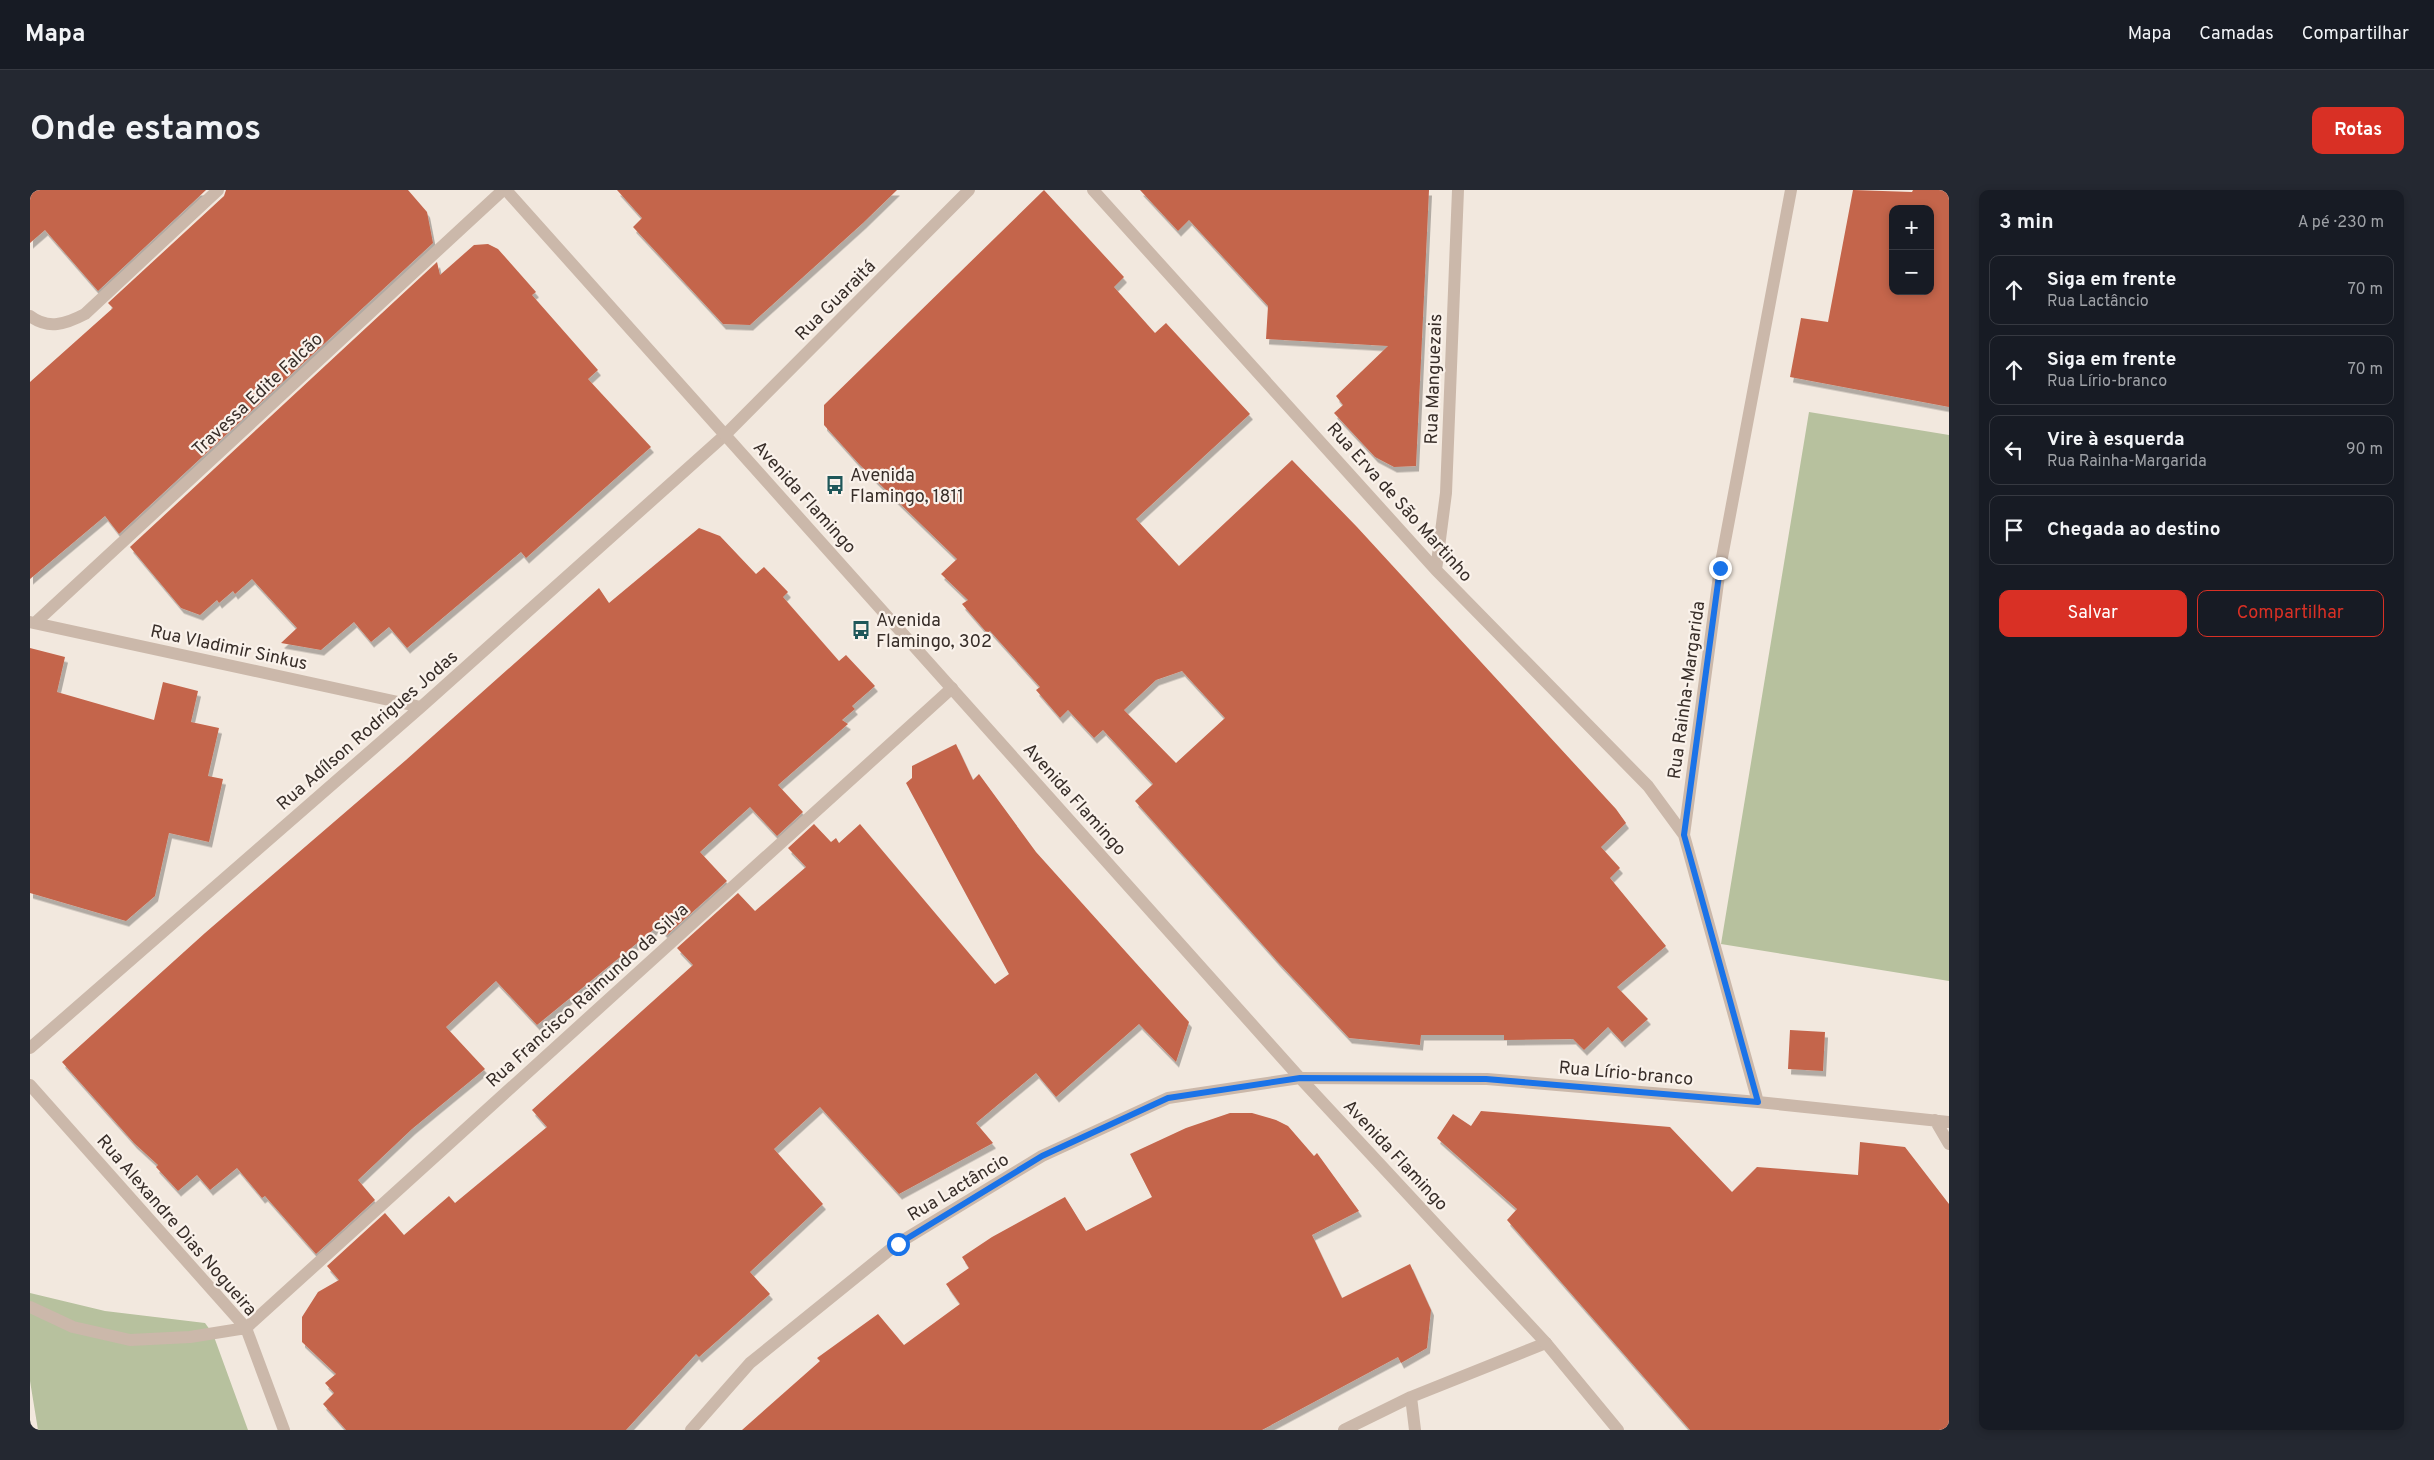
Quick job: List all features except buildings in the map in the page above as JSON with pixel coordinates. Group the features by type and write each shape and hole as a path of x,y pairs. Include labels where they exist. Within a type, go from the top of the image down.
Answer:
{"street":[{"path":"30,316 39,322 64,325 85,314 218,190"},
{"name":"Avenida Flamingo","path":"505,190 1300,1078 1546,1343 1618,1430"},
{"name":"Travessa Edite Falcão","path":"32,622 505,190"},
{"name":"Rua Guaraitá","path":"725,435 969,190"},
{"name":"Rua Erva de São Martinho","path":"1093,190 1436,570 1648,786 1684,835"},
{"name":"Rua Manguezais","path":"1436,570 1446,493 1458,190"},
{"name":"Rua Rainha-Margarida","path":"1758,1102 1684,835 1720,568 1791,190"},
{"name":"Rua Adílson Rodrigues Jodas","path":"30,1048 421,707 725,435"},
{"name":"Rua Vladimir Sinkus","path":"32,622 421,707"},
{"name":"Rua Francisco Raimundo da Silva","path":"246,1328 952,688"},
{"name":"Rua Lírio-branco","path":"1300,1078 1486,1079 1758,1102 1949,1122"},
{"name":"Rua Lactâncio","path":"691,1430 750,1363 898,1244 1042,1156 1168,1098 1300,1078"},
{"name":"Rua Alexandre Dias Nogueira","path":"30,1085 246,1328 284,1430"},
{"path":"1936,1120 1949,1144"},
{"path":"30,1307 73,1327 130,1340 190,1336 246,1328"},
{"path":"1344,1430 1411,1398 1546,1343"},
{"path":"1411,1398 1415,1430"}],"green space":[{"path":"1809,412 1949,435 1949,981 1721,944"},
{"path":"30,1293 105,1311 205,1323 213,1334 248,1430 38,1430 30,1381"}],"place":[{"name":"Avenida Flamingo, 1811","path":"835,485"},
{"name":"Avenida Flamingo, 302","path":"861,630"}],"route":[{"path":"898,1244 1042,1156 1168,1098 1300,1078 1486,1079 1758,1102 1684,835 1720,568"}]}
